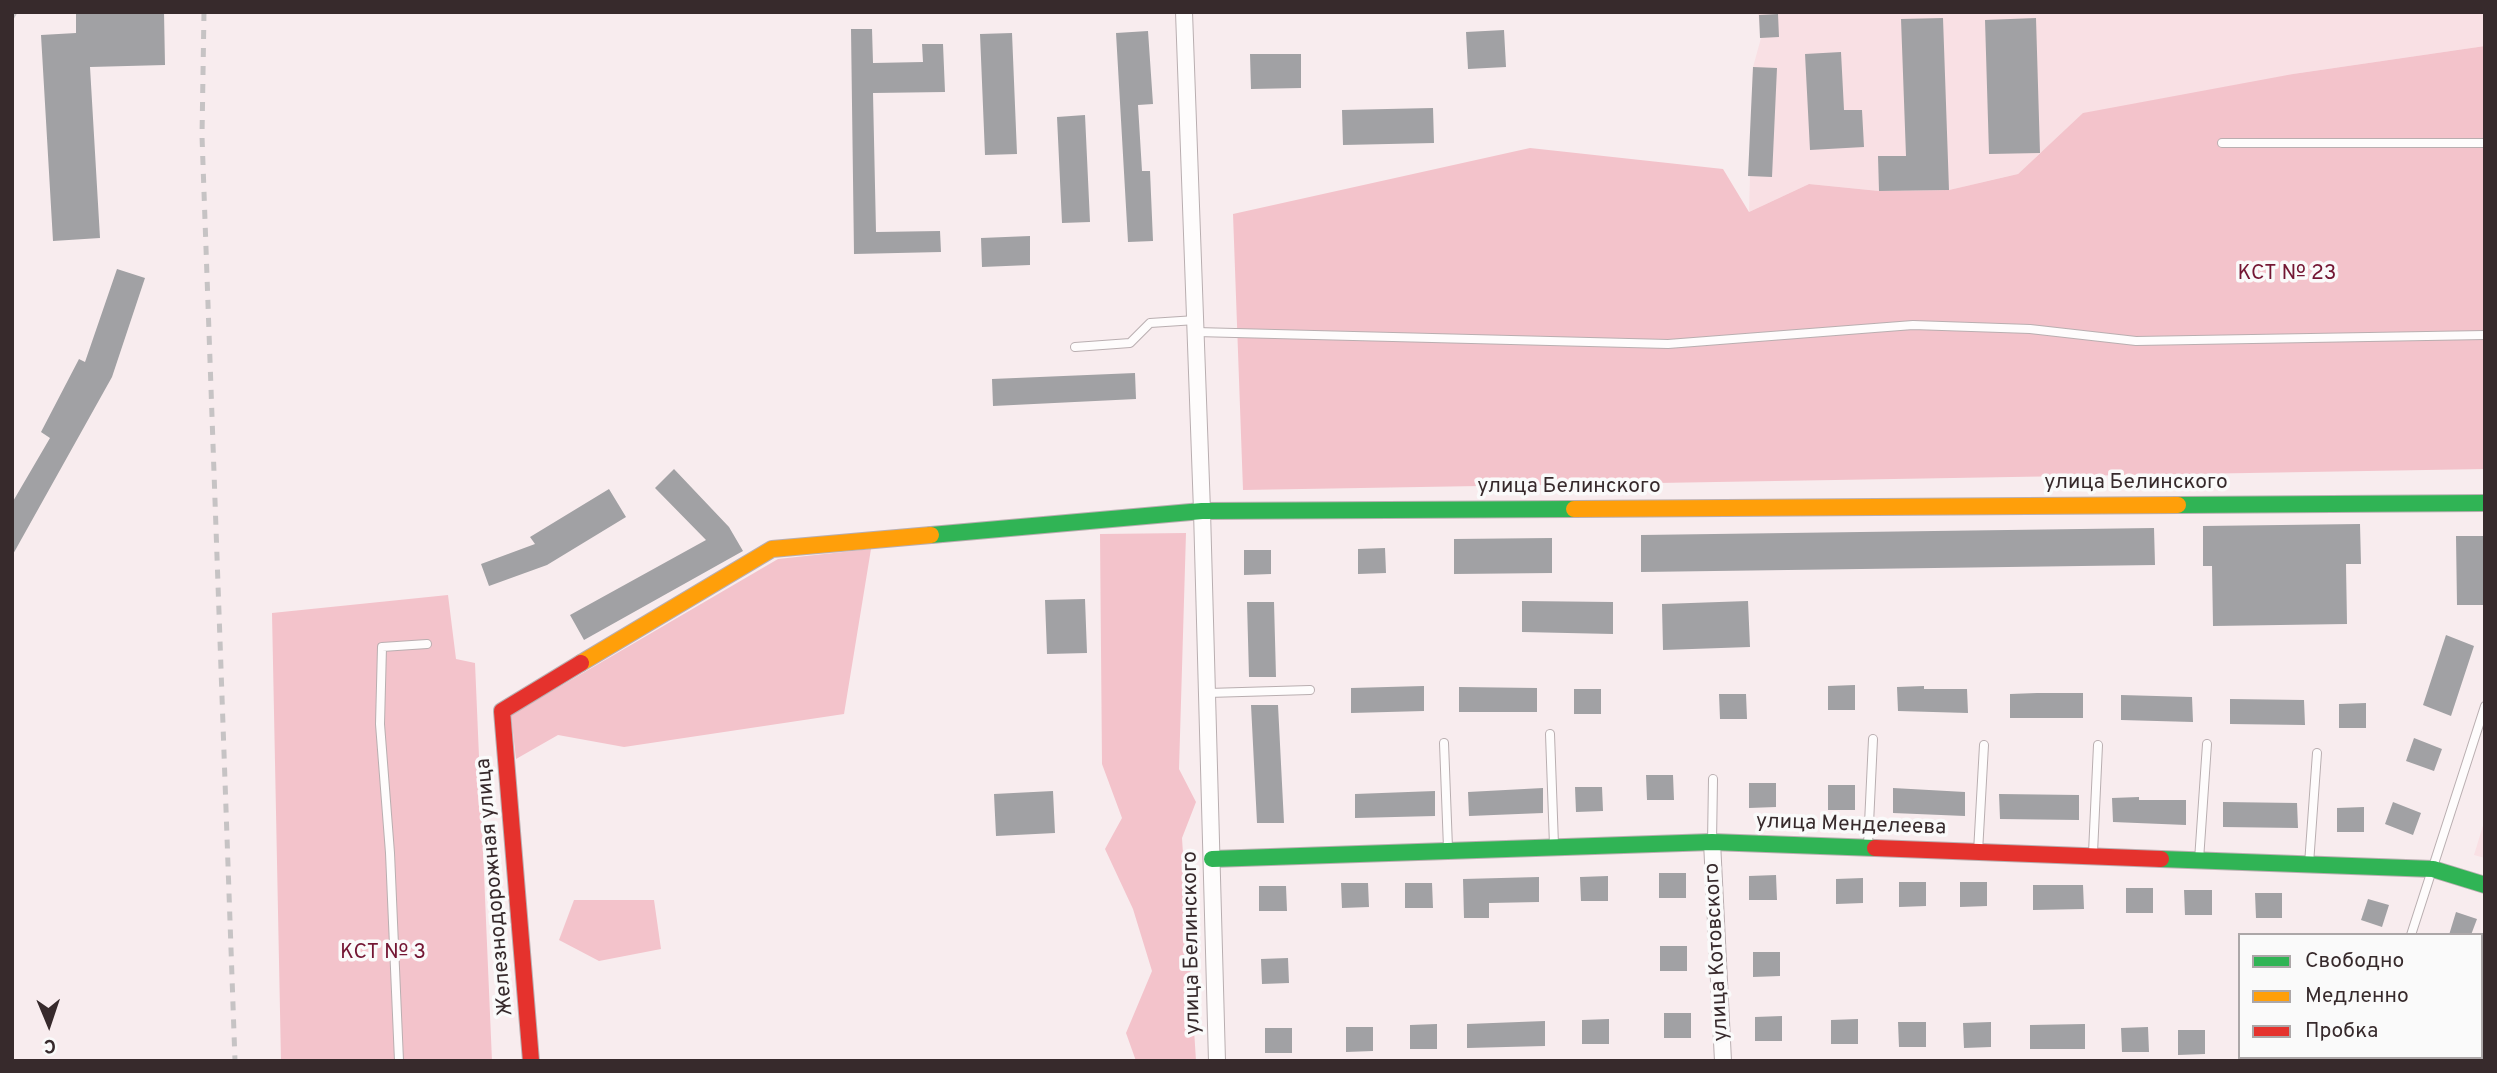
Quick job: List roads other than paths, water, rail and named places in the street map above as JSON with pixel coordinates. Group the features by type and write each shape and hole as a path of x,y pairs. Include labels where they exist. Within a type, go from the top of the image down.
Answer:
{"street":[{"path":"1184,12 1202,511"},
{"name":"улица Белинского","path":"1217,1061 1202,511 2485,503"},
{"name":"Железнодорожная улица","path":"531,1061 502,711 772,550 1202,511"},
{"name":"улица Менделеева","path":"1212,859 1713,842 2433,869 2485,885"},
{"name":"улица Котовского","path":"1713,842 1723,1061"}],"lane":[{"path":"2222,143 2485,143"},
{"path":"1075,347 1130,343 1150,323 1668,344 1913,326 2030,328 2136,341 2485,335"},
{"path":"399,1061 390,853 380,724 382,647 427,644"},
{"path":"1208,693 1310,690"},
{"path":"2412,933 2485,706"},
{"path":"1550,734 1554,848"},
{"path":"1868,848 1873,739"},
{"path":"1444,743 1448,851"},
{"path":"2092,856 2098,744"},
{"path":"2199,860 2207,744"},
{"path":"1978,852 1984,745"},
{"path":"2309,864 2317,753"},
{"path":"1713,779 1713,842"}],"railway":[{"path":"12,17 15,12"},
{"path":"204,12 202,136 235,1061"}],"park label":[{"name":"КСТ № 23","path":"2287,275"},
{"name":"КСТ № 3","path":"383,954"}]}
